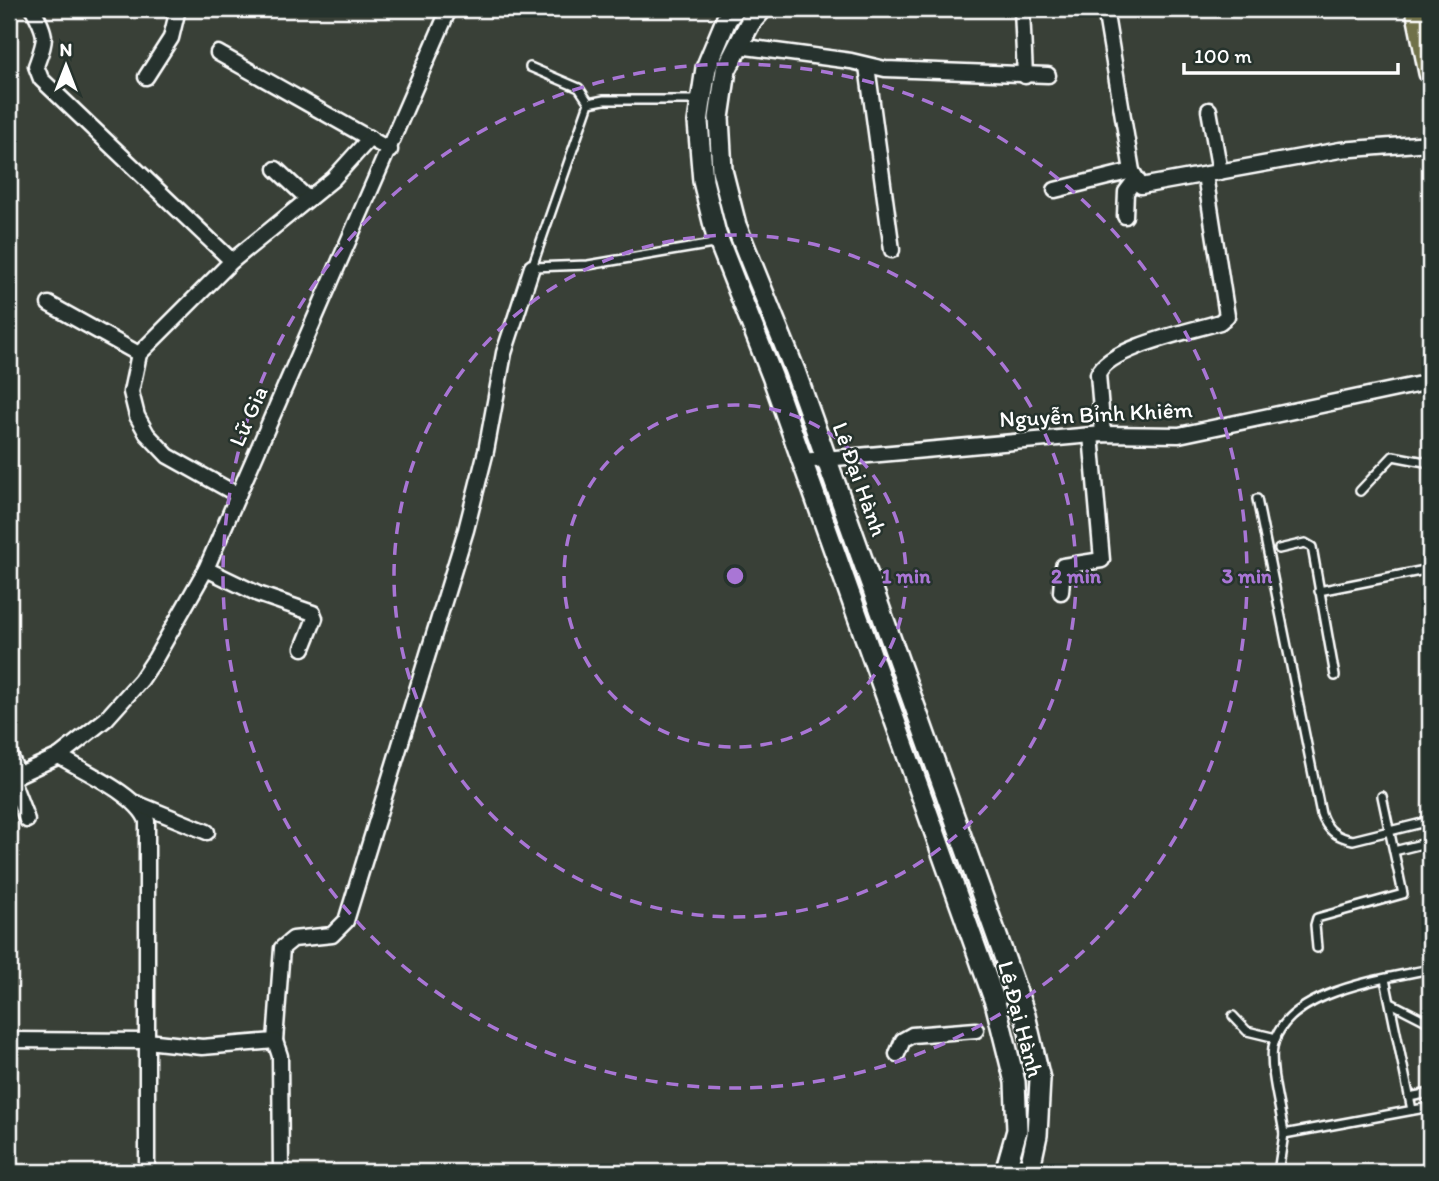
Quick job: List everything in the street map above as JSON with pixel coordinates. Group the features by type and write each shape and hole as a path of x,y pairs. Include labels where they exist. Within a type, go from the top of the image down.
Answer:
{"main road":[{"name":"Lê Đại Hành","path":"734,9 726,20 706,68 698,121 703,181 719,243 802,461 995,1002 1015,1082 1017,1130 1005,1172"},
{"name":"Lê Đại Hành","path":"762,9 750,23 726,70 719,118 722,170 736,225 826,458 1025,1015 1040,1079 1037,1135 1030,1172"},
{"path":"1417,9 1430,73"}],"street":[{"path":"33,9 46,36 45,48 36,66 41,79 232,261"},
{"path":"146,77 171,38 178,9"},
{"name":"Lữ Gia","path":"13,778 60,756 107,719 141,680 206,569 449,9"},
{"path":"1022,9 1025,76"},
{"path":"1105,9 1134,176 1138,185 1147,186 1353,148 1430,143"},
{"path":"738,46 795,56 843,60 867,66 1025,76 1048,75"},
{"path":"218,53 390,150"},
{"path":"867,66 892,250"},
{"path":"1209,110 1220,172"},
{"path":"238,495 168,456 147,434 137,416 131,392 139,354 232,261 348,164 370,138"},
{"path":"276,169 308,199"},
{"path":"1061,592 1063,566 1099,562 1102,556 1097,435 1098,374 1102,365 1117,355 1220,322 1227,316 1205,175"},
{"path":"1055,190 1134,176"},
{"path":"1125,216 1126,192 1134,176"},
{"path":"281,1172 280,1056 275,1041 282,948 293,939 332,935 346,921 463,543 486,451 503,353 532,267"},
{"path":"49,304 139,354"},
{"name":"Nguyễn Bỉnh Khiêm","path":"802,461 1097,435 1179,435 1430,382"},
{"path":"206,569 249,591 313,613 315,618 303,648"},
{"path":"9,752 13,778 27,820"},
{"path":"60,756 135,803 207,832"},
{"path":"135,803 147,821 147,1172"},
{"path":"897,1054 903,1040 912,1035 976,1030"},
{"path":"9,1040 147,1041 202,1047 275,1041"}],"lane":[{"path":"530,66 579,88 589,103"},
{"path":"589,103 604,100 701,100"},
{"path":"589,103 532,267 588,265 719,243"},
{"path":"1360,491 1393,456 1430,463"},
{"path":"1257,499 1321,814 1326,827 1342,838 1353,840 1430,821"},
{"path":"1279,549 1309,544 1335,676"},
{"path":"1319,591 1430,569"},
{"path":"1317,948 1317,918 1403,894 1382,796"},
{"path":"1394,851 1430,842"},
{"path":"1278,1172 1284,1134 1273,1056 1276,1038 1294,1013 1315,999 1430,969"},
{"path":"1385,979 1412,1110"},
{"path":"1391,1003 1430,1023"},
{"path":"1233,1016 1247,1031 1276,1038"},
{"path":"1409,1097 1430,1093"},
{"path":"1284,1134 1430,1107"}]}
